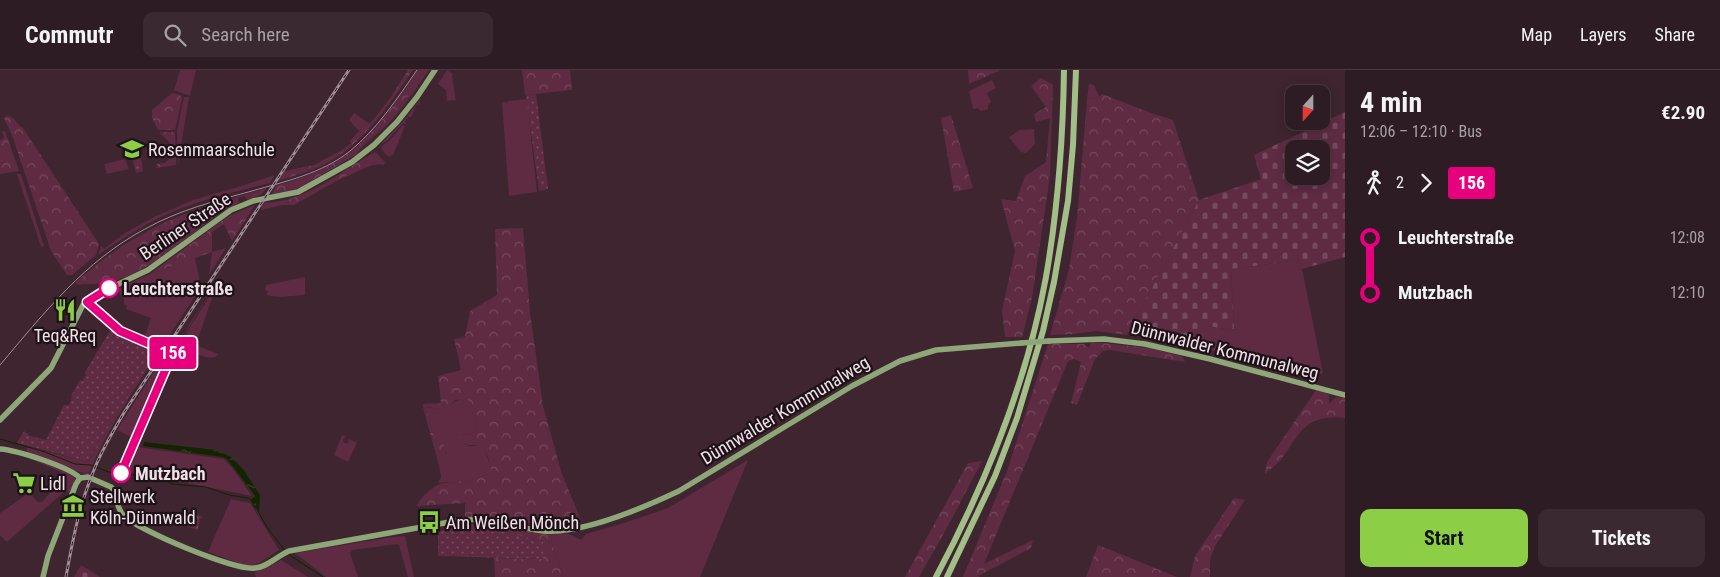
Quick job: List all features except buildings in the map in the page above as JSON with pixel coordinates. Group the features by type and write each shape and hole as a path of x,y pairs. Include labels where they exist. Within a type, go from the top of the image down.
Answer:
{"highway":[{"path":"936,577 959,534 986,474 1008,415 1039,308 1057,199 1064,70"},
{"path":"947,577 995,476 1017,418 1042,331 1054,282 1068,201 1073,144 1076,70"}],"main road":[{"name":"Berliner Straße","path":"0,420 51,368 83,305 110,287 148,270 231,210 253,201 298,192 352,162 378,141 397,122 435,70"},
{"name":"Dünnwalder Kommunalweg","path":"80,478 88,478 114,489 120,511 124,516 160,537 238,567 250,569 261,567 288,551 469,519 546,531 574,528 612,518 679,491 882,369 908,357 948,349 1049,341 1104,339 1145,344 1210,359 1345,395"},
{"path":"0,449 60,466 75,473 80,478 48,556 43,577"}],"green space":[{"path":"180,70 196,70 190,96 174,90"},
{"path":"408,70 413,70 384,111 374,124 350,147 323,165 278,181 285,171 314,165 351,143 350,141 367,122 370,124 391,97"},
{"path":"418,70 426,70 404,102 385,124 367,140 357,154 300,188 272,194 276,185 323,169 359,144 389,111"},
{"path":"426,70 429,70 410,98 388,124 357,154 367,140 394,114"},
{"path":"447,70 453,74 456,102 455,100 447,101 446,90 438,84"},
{"path":"522,70 570,70 572,90 525,95"},
{"path":"968,70 999,70 999,71 969,84"},
{"path":"1041,78 1053,85 1050,176 1032,298 1022,337 1005,337 1002,311 1015,251 1001,199 1016,201 1025,176 1046,162 1050,118 1036,122 1034,114 1046,107 1031,86"},
{"path":"992,80 996,88 987,93 991,102 988,105 988,109 981,111 978,108 973,109 969,91"},
{"path":"1089,84 1094,85 1099,96 1097,98 1087,99"},
{"path":"172,93 180,95 182,98 175,130 158,130 152,118 152,110"},
{"path":"536,94 548,189 539,191 526,95"},
{"path":"1102,94 1173,120 1199,200 1127,335 1096,331 1050,335 1069,269 1077,218 1087,99 1097,98"},
{"path":"184,97 189,97 178,164 177,131"},
{"path":"527,99 537,192 509,196 502,102 506,102 506,104 508,101"},
{"path":"419,101 420,103 419,105 417,104 411,118 409,116 405,121 406,125 403,123 388,140 379,146 404,120"},
{"path":"1345,112 1345,257 1302,269 1298,260 1231,269 1234,330 1206,326 1199,347 1128,333 1199,200 1261,179 1254,155 1285,140 1285,185 1330,185 1330,140 1286,140 1307,130 1330,130 1330,119"},
{"path":"354,113 367,122 359,131 349,120"},
{"path":"951,115 973,188 954,192 941,118"},
{"path":"6,116 12,117 23,128 99,244 96,255 72,275 67,275 51,251 13,138 4,118"},
{"path":"403,125 405,126 393,155 388,157 381,147"},
{"path":"1034,129 1035,144 1026,153 1021,152 1009,137 1020,130"},
{"path":"2,131 5,131 19,171 0,174 0,140 4,138"},
{"path":"159,132 175,132 176,165 156,168 157,164 165,163 170,158 171,153 167,149 170,146 169,142"},
{"path":"375,152 385,162 384,165 375,165 341,179 365,163 363,159"},
{"path":"141,154 143,158 141,159 143,171 136,173 132,156"},
{"path":"125,159 129,169 107,174 104,164"},
{"path":"363,159 365,163 358,169 294,205 282,205 261,210 264,203 278,202 316,188"},
{"path":"17,174 21,174 44,246 41,247"},
{"path":"275,175 270,183 228,193 174,211 136,230 98,255 101,246 104,249 125,233 156,216 193,200"},
{"path":"267,188 261,195 251,199 248,200 244,196 238,198 239,203 233,198"},
{"path":"233,198 239,203 220,214 147,266 128,276 107,282 80,285 75,283 111,254 148,231 188,213"},
{"path":"255,205 232,241 224,224 212,232 212,252 150,274 227,217"},
{"path":"523,228 530,312 543,406 562,474 581,520 558,525 535,524 477,516 465,517 465,503 417,506 423,497 437,485 442,483 452,484 459,481 467,482 490,473 487,454 484,449 480,446 460,442 459,439 461,436 475,432 477,426 471,402 466,399 455,400 448,408 434,409 423,407 423,404 441,403 438,376 461,370 454,339 465,337 470,311 497,295 495,229"},
{"path":"226,248 209,275 212,252"},
{"path":"195,258 201,287 163,345 132,335 119,326 145,335 151,318 126,309 127,306 124,304 124,299 117,289 150,274"},
{"path":"1298,260 1302,269 1323,373 1315,376 1199,347 1206,326 1234,330 1231,269"},
{"path":"222,275 195,317 180,344 190,323"},
{"path":"305,277 305,295 280,297 266,295 268,291 265,290 266,285"},
{"path":"216,286 196,345 218,354 210,358 180,350 179,348 192,324"},
{"path":"111,329 159,351 110,424 97,449 94,447 89,462 17,443 24,431 30,436 46,440 64,405 69,405 71,396 80,380 82,381 86,375 87,369"},
{"path":"1093,342 1150,348 1182,356 1185,362 1110,350 1103,351 1095,359 1077,405 1071,403 1081,362 1074,359 1068,361 984,564 1033,540 1031,548 979,577 963,577 1007,471 1048,344 1084,344 1089,348"},
{"path":"159,351 112,427 88,475 26,453 27,447 89,462 94,447 97,448 110,424"},
{"path":"165,354 167,362 134,438 117,430"},
{"path":"1316,390 1329,396 1329,404 1336,397 1345,398 1345,418 1323,419 1308,425 1302,430 1281,460 1265,474 1267,462"},
{"path":"461,399 471,402 477,426 475,432 461,436 460,442 484,448 492,470 490,473 467,482 438,483 441,477 439,466 444,461 447,453 433,435 427,412 424,411 423,407 443,408"},
{"path":"424,411 427,412 434,436 436,439 443,441 446,452 447,458 439,466"},
{"path":"342,435 345,436 343,442 347,444 349,439 357,443 348,462 334,455"},
{"path":"137,447 224,459 252,496 126,471"},
{"path":"28,458 57,467 73,475 75,479 70,492 65,491 7,542 0,535 0,513 29,493 38,502 42,502 63,477 61,472"},
{"path":"748,460 700,577 563,577 549,533 569,534 581,540 586,534 668,508"},
{"path":"982,461 919,577 905,577 968,463"},
{"path":"132,491 147,493 145,504 134,502 131,495"},
{"path":"1234,498 1245,500 1215,546 1210,559 1210,577 1190,577 1195,556"},
{"path":"231,499 250,503 279,550 249,567 208,552"},
{"path":"186,511 203,517 200,519 197,530 174,521"},
{"path":"482,523 549,533 563,577 495,577 494,558 542,559 543,542 507,532 459,525"},
{"path":"459,525 507,532 543,542 543,559 438,556 438,532"},
{"path":"405,536 414,577 408,577 399,545 397,544 352,550 350,553 358,577 326,577 295,553 393,537"},
{"path":"1098,545 1177,577 1086,577"},
{"path":"281,560 308,577 256,577 254,572 267,568"},
{"path":"81,565 100,577 74,577"}],"water":[{"path":"144,442 216,450 231,457 243,469 260,495 259,513 251,500 255,496 227,459 143,446"}],"waterway":[{"name":"Mutzbach","path":"0,439 45,452 75,464 91,465 119,474"},
{"name":"Mutzbach","path":"124,474 164,479 172,484 206,487 229,495 248,498 255,508"},
{"name":"Mutzbach","path":"259,513 285,551"},
{"name":"Mutzbach","path":"288,554 323,577"}],"tram line":[{"path":"0,365 66,290 103,256 145,229 184,211 303,176 339,159 360,142 378,123 417,70"}],"railway":[{"path":"66,577 82,504 97,462 111,436 125,411 349,70"}],"bus line":[{"name":"156","path":"109,288 87,302 120,331 166,351 173,352 121,473"}],"place":[{"name":"Rosenmaarschule","path":"132,149"},
{"name":"Leuchterstraße","path":"109,288"},
{"name":"Teq&Req","path":"65,310"},
{"name":"Mutzbach","path":"121,473"},
{"name":"Lidl","path":"24,483"},
{"name":"Stellwerk Köln-Dünnwald","path":"73,506"},
{"name":"Am Weißen Mönch","path":"429,522"}]}
